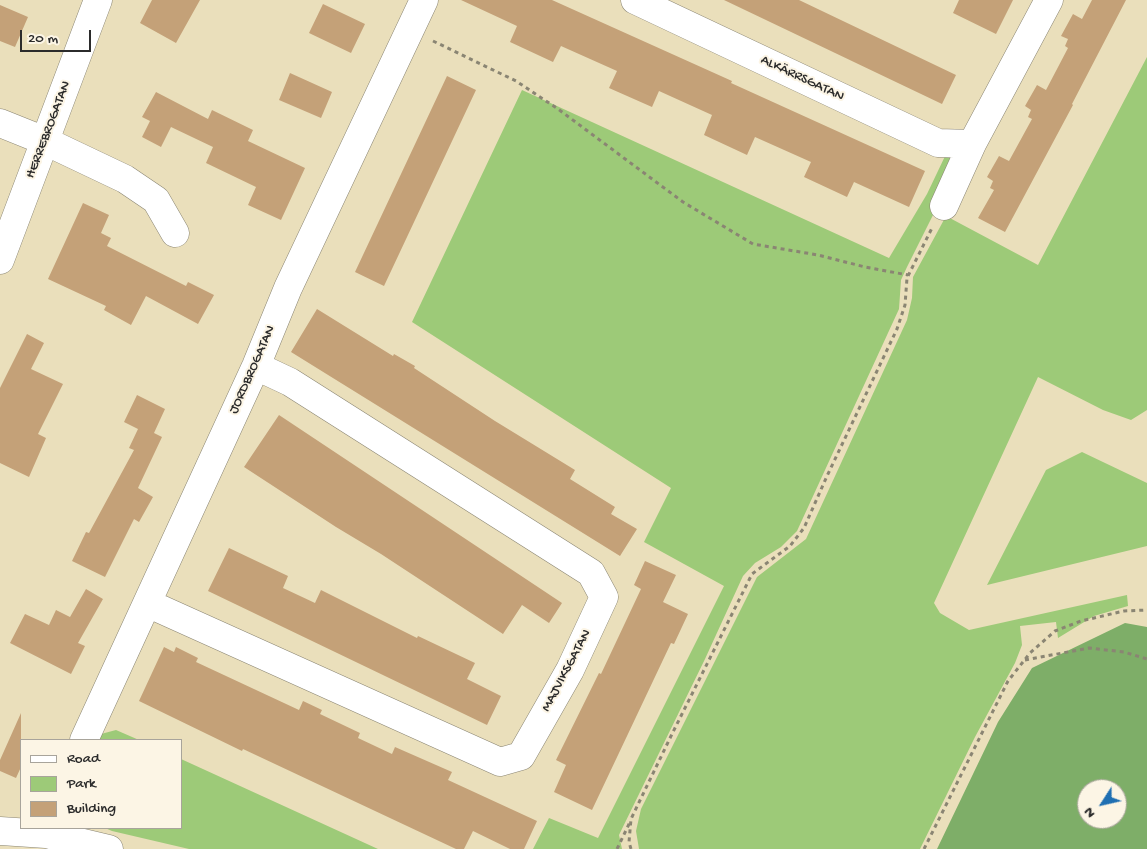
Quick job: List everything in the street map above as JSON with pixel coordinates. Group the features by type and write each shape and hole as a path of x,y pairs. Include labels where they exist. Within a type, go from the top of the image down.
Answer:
{"street":[{"name":"HERREBROGATAN","path":"0,260 98,0"},
{"name":"JORDBROGATAN","path":"84,739 256,366 288,288 424,0"},
{"name":"ALKÄRRSGATAN","path":"635,0 938,143 972,144"},
{"path":"944,206 972,144 1049,0"},
{"path":"0,123 45,141 125,180 156,200 175,233"},
{"name":"MAJVIKSGATAN","path":"147,603 500,762 521,756 570,670 604,597 591,573 290,382 256,366"},
{"path":"0,830 109,849"}],"path":[{"path":"410,30 516,81 558,109 682,202 753,244 818,255 865,267 908,275"},
{"path":"617,849 752,574 790,546 804,528 897,329 904,305 908,275 944,206"},
{"path":"924,849 1008,682 1025,660 1055,631 1081,621 1124,611 1147,610"},
{"path":"1025,660 1089,648 1124,652 1147,659"},
{"path":"631,819 629,842 631,849"}],"green space":[{"path":"1147,57 1147,410 1131,420 1103,410 1038,377 934,603 940,613 969,630 1127,595 1128,606 1094,616 1058,638 1056,622 1020,626 1022,645 1015,663 975,737 920,849 639,849 636,831 641,809 757,577 806,539 907,320 912,298 913,277 946,216 1038,265"},
{"path":"522,90 889,258 927,194 947,152 959,163 901,280 899,309 797,531 781,547 755,563 743,576 705,659 619,835 622,849 533,849 549,818 598,838 724,586 644,542 671,488 412,322"},
{"path":"1082,452 1147,483 1147,546 987,585 1046,470"},
{"path":"1125,623 1147,627 1147,849 937,849 998,722 1032,668"},
{"path":"116,730 137,739 98,739 101,734"},
{"path":"182,759 378,849 189,849 107,829 182,829"}],"building":[{"path":"152,0 200,0 176,43 140,23"},
{"path":"461,0 552,0 925,171 909,207 854,182 847,197 804,177 811,162 755,137 747,155 704,135 712,115 659,91 652,107 609,88 617,71 561,46 553,62 510,42 517,26"},
{"path":"724,0 799,0 956,75 942,104"},
{"path":"959,0 1013,0 996,34 953,13"},
{"path":"1092,0 1126,0 1073,105 1005,232 978,218 994,190 990,188 993,181 987,177 999,156 1009,161 1032,119 1028,117 1031,110 1025,106 1037,85 1046,90 1068,48 1065,46 1068,39 1061,36 1073,14 1082,19"},
{"path":"323,4 365,24 351,53 309,33"},
{"path":"0,5 28,17 15,47 0,41"},
{"path":"290,73 332,92 321,118 279,100"},
{"path":"447,76 476,90 384,286 355,272"},
{"path":"156,92 208,119 212,110 253,130 248,141 305,168 281,220 248,205 256,187 206,163 213,147 171,127 161,147 142,137 150,121 142,117"},
{"path":"83,203 109,215 101,233 111,238 107,246 186,286 188,282 214,295 198,324 146,296 131,325 104,310 106,306 48,279"},
{"path":"317,309 393,356 394,354 415,366 414,368 495,421 575,470 570,479 615,507 611,514 637,529 620,556 291,352"},
{"path":"27,334 44,343 31,369 63,384 38,434 46,438 29,477 0,463 0,388"},
{"path":"137,395 165,409 154,433 162,437 138,488 153,497 139,522 134,519 105,577 72,561 86,532 89,533 134,450 129,448 138,429 124,422"},
{"path":"279,415 562,603 549,623 522,605 503,634 244,467"},
{"path":"229,548 288,576 283,588 315,603 321,590 417,638 418,636 475,663 467,679 501,696 487,725 208,591"},
{"path":"645,561 676,575 663,602 688,614 674,644 671,643 592,810 554,792 566,765 556,760 599,673 601,674 641,589 634,585"},
{"path":"86,589 103,599 78,643 85,646 71,674 10,643 25,614 49,625 56,610 70,617"},
{"path":"164,647 174,652 176,647 198,658 196,662 299,710 303,701 322,710 320,714 360,733 358,738 392,754 395,747 452,772 448,780 537,821 524,849 510,849 473,831 464,849 456,849 243,749 242,751 139,701"},
{"path":"21,713 20,769 16,778 0,771 0,760"}]}
